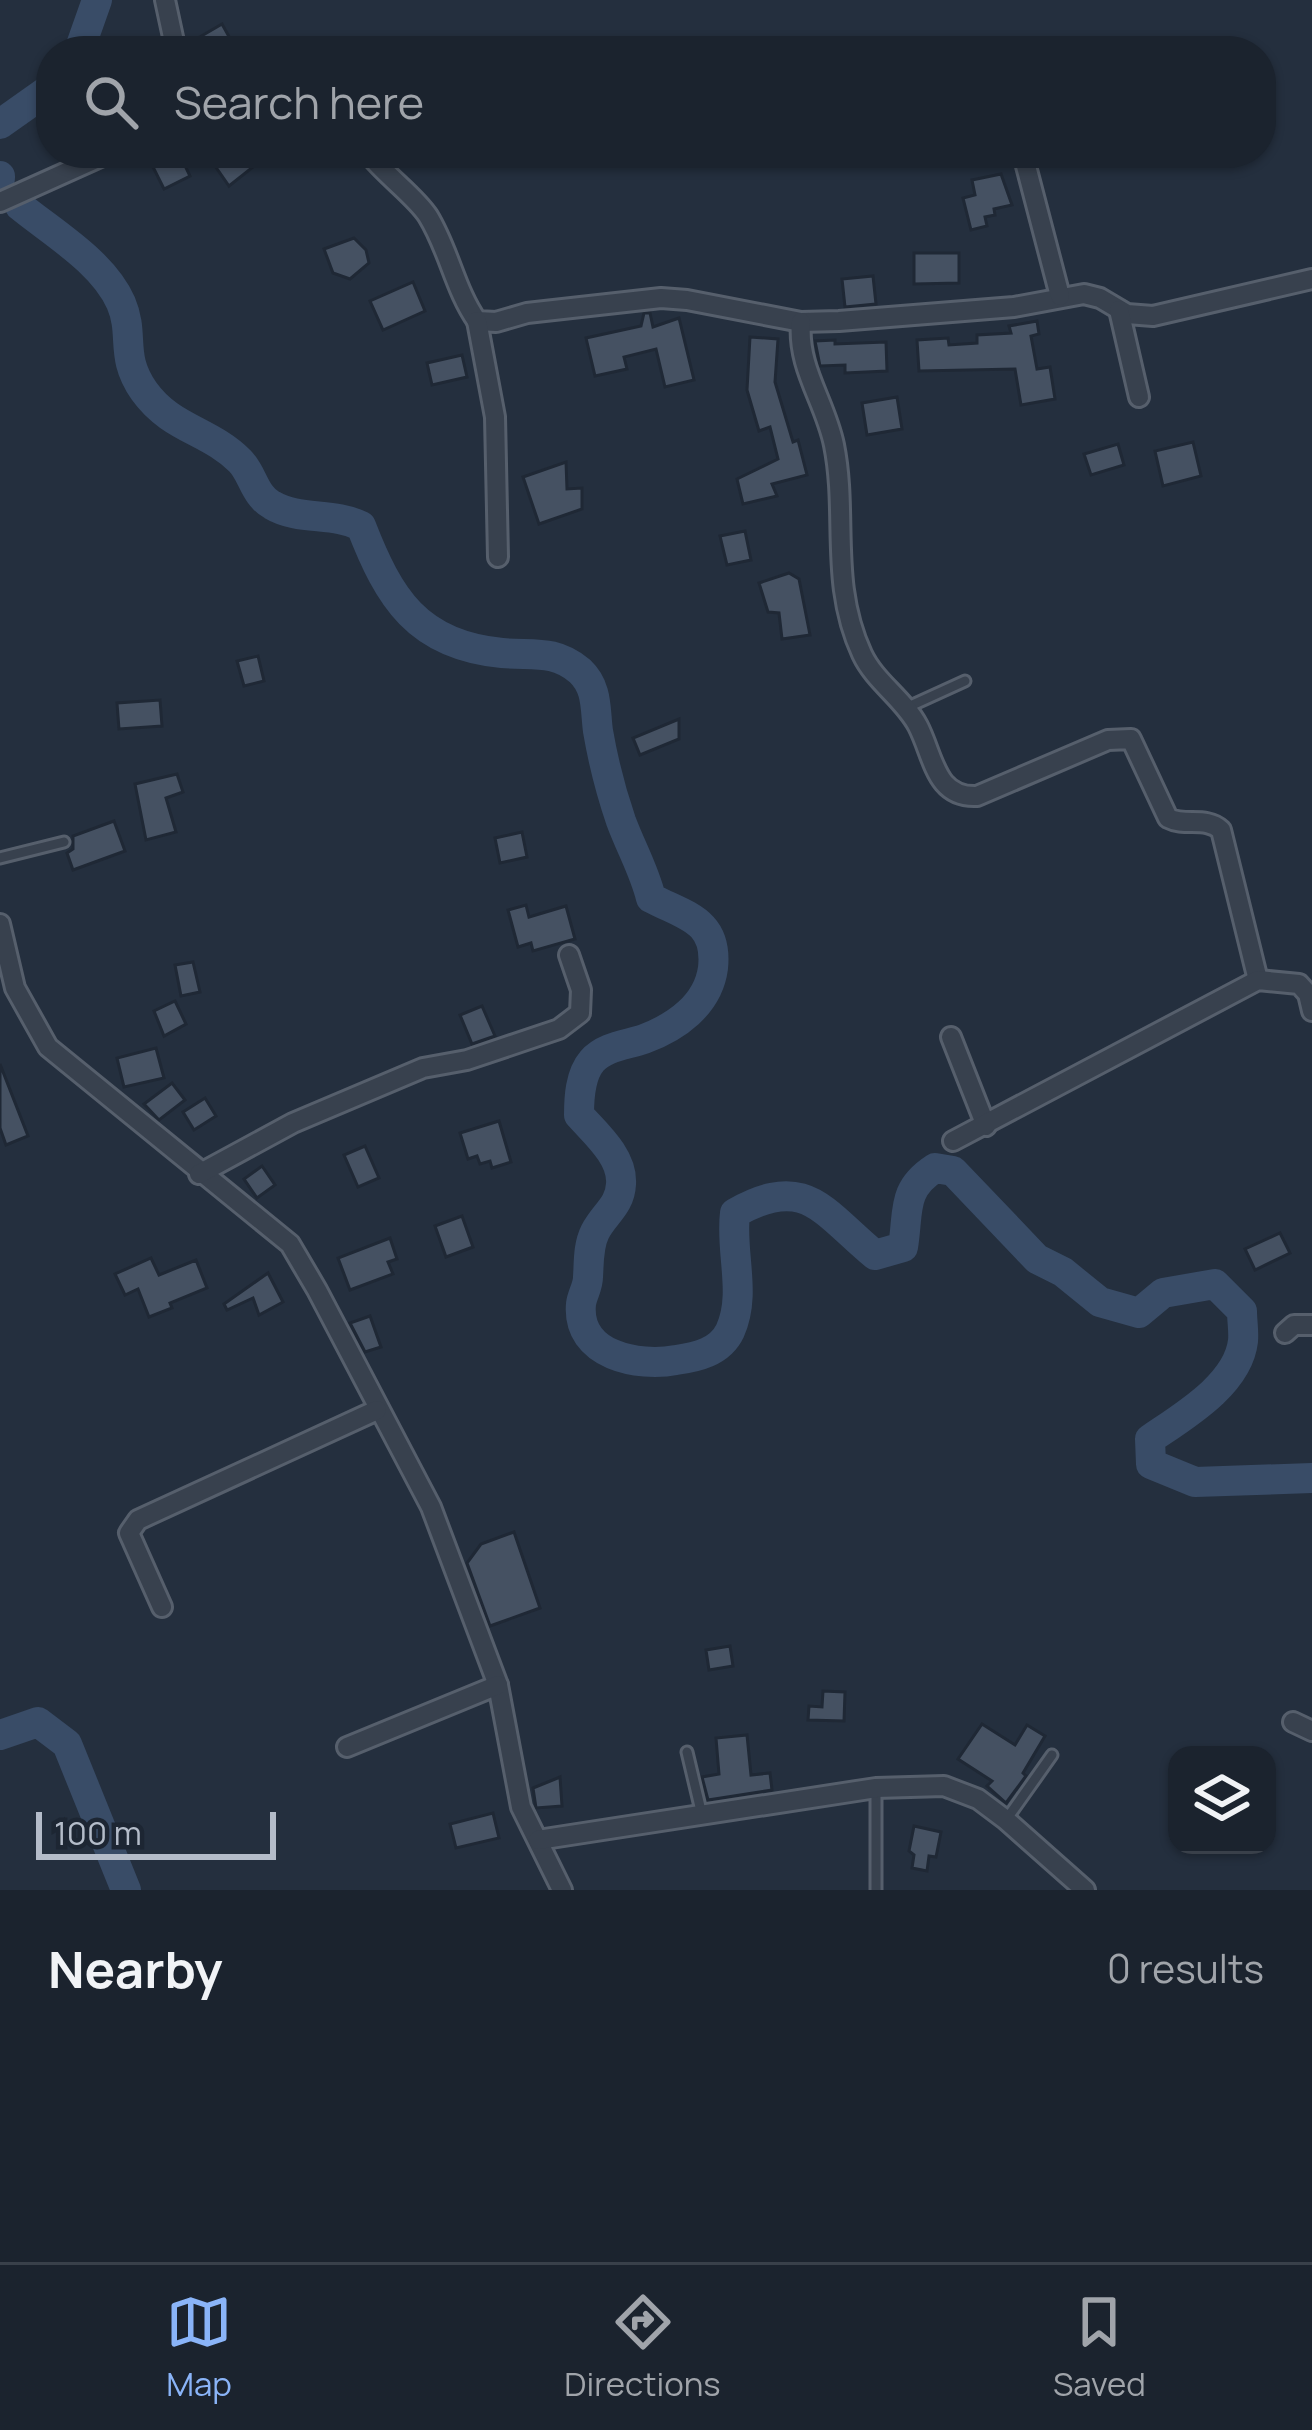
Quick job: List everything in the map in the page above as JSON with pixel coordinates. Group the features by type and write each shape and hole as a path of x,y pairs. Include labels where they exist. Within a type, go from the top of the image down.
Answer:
{"street":[{"path":"165,0 173,36"},
{"path":"0,202 74,168"},
{"path":"380,168 425,210 465,304 477,321 495,417 498,557"},
{"path":"1027,168 1060,296"},
{"path":"477,321 661,298 801,322 972,311 1084,294 1136,316 1153,316 1312,279"},
{"path":"1119,310 1139,397"},
{"path":"801,322 802,358 833,441 839,482 839,569 862,656 908,706 943,786 962,797 977,796 1108,740 1131,740 1168,818 1177,823 1208,822 1221,830 1258,980"},
{"path":"0,924 15,988 48,1046 290,1244 431,1507 498,1685 521,1807 562,1890"},
{"path":"199,1174 293,1124 423,1068 467,1060 560,1029 580,1012 581,990 569,955"},
{"path":"953,1141 1258,980 1299,984 1308,994 1312,1011"},
{"path":"951,1037 986,1126"},
{"path":"1286,1333 1294,1325 1312,1325"},
{"path":"162,1606 128,1533 138,1520 377,1410"},
{"path":"347,1747 498,1685"},
{"path":"1293,1722 1312,1731"},
{"path":"538,1840 876,1788 944,1786 978,1799 1084,1890"}],"lane":[{"path":"908,706 964,682"},
{"path":"0,858 64,842"},
{"path":"687,1752 702,1816"},
{"path":"1006,1820 1052,1755"},
{"path":"876,1788 876,1890"}],"building":[{"path":"222,24 229,36 201,36"},
{"path":"154,168 186,168 190,176 164,189"},
{"path":"216,168 252,168 229,186"},
{"path":"1001,174 1012,205 994,209 995,215 985,217 987,226 971,230 963,198 975,195 972,180"},
{"path":"354,238 366,250 369,263 350,279 333,273 324,249"},
{"path":"914,253 959,253 959,283 914,284"},
{"path":"873,276 876,304 845,307 842,279"},
{"path":"413,282 425,311 383,330 370,301"},
{"path":"644,313 650,313 653,327 679,318 694,380 665,387 656,349 624,357 627,369 595,376 586,338 641,326"},
{"path":"1037,321 1039,334 1031,336 1037,369 1050,367 1055,399 1021,405 1015,369 919,371 917,340 977,343 977,335 1011,333 1009,326"},
{"path":"750,337 778,339 775,382 807,475 772,484 777,496 743,504 737,479 778,459 770,427 759,431 747,390"},
{"path":"835,340 835,344 886,342 887,371 845,373 845,365 820,366 815,341"},
{"path":"462,355 467,377 432,385 427,363"},
{"path":"897,397 902,429 867,435 862,403"},
{"path":"1193,442 1201,476 1163,486 1155,451"},
{"path":"1118,444 1124,465 1091,475 1084,454"},
{"path":"566,462 567,489 582,488 582,509 539,524 523,477"},
{"path":"745,531 751,560 727,565 720,536"},
{"path":"789,573 799,579 810,635 782,639 779,613 768,612 759,583"},
{"path":"258,656 264,681 244,686 237,661"},
{"path":"160,700 162,726 119,729 117,703"},
{"path":"679,719 679,739 640,755 633,738"},
{"path":"177,774 183,792 166,798 176,832 146,840 135,784"},
{"path":"114,821 125,851 73,870 67,853 73,849 73,836"},
{"path":"522,832 527,857 500,863 495,838"},
{"path":"526,905 529,917 566,906 575,939 533,951 531,943 518,947 508,910"},
{"path":"193,962 200,992 181,996 175,965"},
{"path":"175,1001 186,1024 164,1036 154,1011"},
{"path":"482,1006 495,1036 472,1044 460,1015"},
{"path":"156,1048 164,1078 124,1087 117,1058"},
{"path":"0,1064 28,1136 6,1145 0,1128"},
{"path":"172,1083 185,1100 159,1120 144,1104"},
{"path":"205,1098 216,1116 194,1130 183,1112"},
{"path":"499,1121 511,1162 492,1168 490,1161 480,1164 477,1156 468,1159 460,1133"},
{"path":"365,1146 379,1178 358,1187 344,1155"},
{"path":"262,1166 275,1185 257,1198 244,1179"},
{"path":"462,1216 473,1247 446,1257 435,1226"},
{"path":"1280,1233 1290,1253 1255,1270 1245,1249"},
{"path":"390,1238 397,1259 388,1262 393,1274 350,1290 338,1258"},
{"path":"151,1258 159,1275 196,1260 207,1288 149,1317 138,1289 125,1295 115,1274"},
{"path":"268,1273 283,1302 259,1315 253,1298 227,1310 224,1304"},
{"path":"370,1316 381,1347 365,1352 350,1323"},
{"path":"514,1532 540,1608 490,1626 467,1563 481,1544"},
{"path":"730,1646 733,1666 709,1670 706,1650"},
{"path":"823,1691 845,1692 844,1721 808,1720 809,1706 822,1707"},
{"path":"982,1724 1015,1745 1027,1725 1045,1736 1023,1773 1026,1776 1006,1803 987,1786 992,1781 958,1759"},
{"path":"747,1735 751,1775 770,1773 772,1790 708,1800 702,1777 719,1774 716,1738"},
{"path":"560,1777 562,1806 536,1808 533,1788"},
{"path":"493,1813 499,1838 456,1848 450,1824"},
{"path":"914,1826 941,1832 936,1857 929,1856 927,1871 912,1868 914,1855 909,1851"}],"waterway":[{"path":"84,36 97,0"},
{"path":"0,124 36,99"},
{"path":"20,206 76,249 113,288 125,315 132,367 144,391 166,414 240,461 266,501 293,513 361,526 396,596 410,614 448,640 502,653 561,659 590,684 614,799 651,898 697,922 713,952 710,981 689,1013 656,1034 603,1052 592,1061 583,1080 579,1115 618,1164 621,1184 618,1198 593,1237 581,1304 582,1322 599,1346 628,1359 661,1362 700,1355 720,1344 730,1331 737,1302 735,1213 779,1196 797,1197 826,1212 875,1255 903,1247 908,1202 924,1176 935,1168 953,1171 1037,1259 1063,1272 1100,1302 1139,1313 1163,1293 1215,1284 1242,1311 1243,1341 1231,1372 1207,1398 1150,1439 1151,1464 1195,1482 1312,1478"},
{"path":"0,1735 38,1722 67,1744 126,1890"}]}
